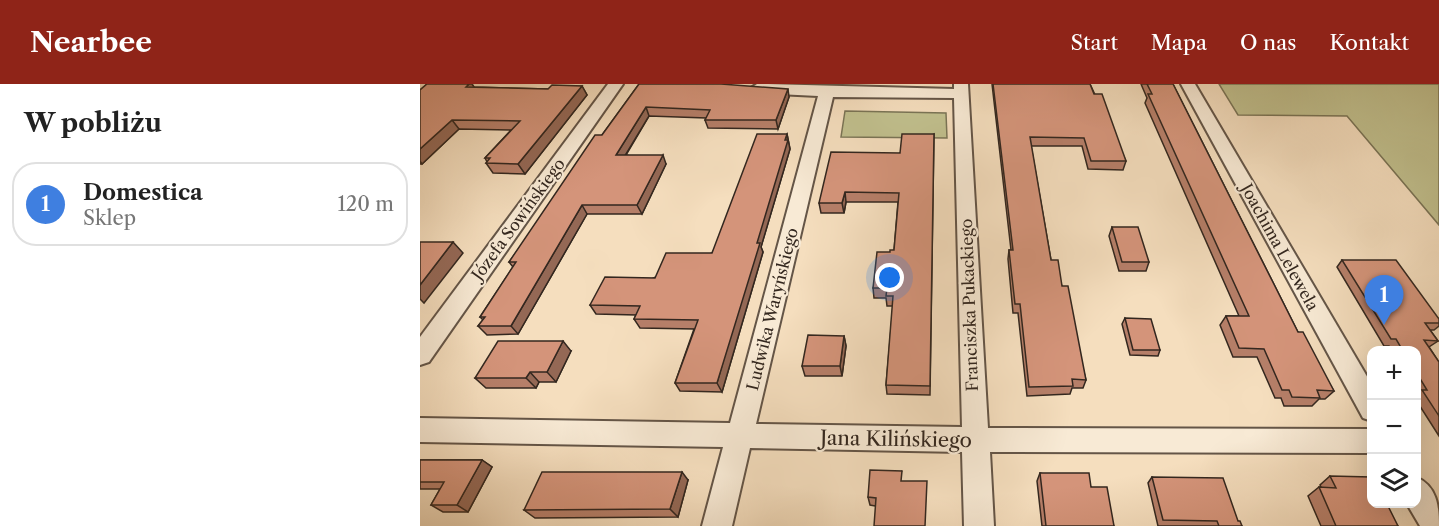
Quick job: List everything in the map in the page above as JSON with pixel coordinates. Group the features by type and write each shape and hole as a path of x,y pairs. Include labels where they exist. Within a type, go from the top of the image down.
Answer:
{"street":[{"name":"Józefa Sowińskiego","path":"420,355 616,84"},
{"name":"Joachima Lelewela","path":"1188,84 1367,403"},
{"path":"746,87 827,92 961,89"},
{"name":"Franciszka Pukackiego","path":"961,89 979,526"},
{"name":"Ludwika Waryńskiego","path":"717,526 827,92"},
{"name":"Jana Kilińskiego","path":"420,430 975,440 1367,441"},
{"path":"1421,500 1436,526"}],"shaded area":[{"path":"1219,84 1439,84 1439,225 1347,116 1238,115"},
{"path":"845,111 946,113 947,138 841,137"}],"building":[{"path":"427,84 548,89 552,85 582,86 518,164 486,163 490,158 485,158 520,121 452,120 420,149 420,90"},
{"path":"639,84 721,84 788,89 776,120 705,120 710,110 646,107 616,155 663,155 637,205 582,205 511,326 478,326 485,317 480,317 516,262 509,262 595,135 602,135"},
{"path":"993,84 1090,84 1094,94 1102,94 1126,161 1091,161 1084,138 1030,137 1051,260 1058,260 1062,286 1068,286 1086,380 1072,379 1073,386 1029,387 1020,304 1015,304 1009,250 1013,250"},
{"path":"1147,84 1173,84 1298,332 1303,332 1334,391 1317,390 1320,398 1292,397 1289,390 1282,390 1264,349 1239,348 1226,316 1249,316 1148,94 1152,94"},
{"path":"757,134 787,134 785,140 788,140 757,243 760,243 717,383 675,383 698,320 634,319 640,306 590,305 605,277 655,278 666,253 712,253"},
{"path":"902,134 934,134 930,386 886,385 893,296 886,296 887,288 873,288 877,252 894,250 899,193 845,192 842,203 819,203 831,152 900,153"},
{"path":"1112,227 1138,227 1149,262 1122,262"},
{"path":"420,242 453,242 420,285"},
{"path":"1342,260 1396,260 1439,319 1439,323 1425,323 1438,341 1424,340 1439,362 1439,416 1422,390 1427,390 1421,380 1421,346 1400,346 1396,339 1391,339"},
{"path":"1125,318 1151,319 1160,350 1133,350"},
{"path":"808,335 844,336 840,366 802,366"},
{"path":"498,341 563,341 547,372 530,372 526,378 475,378"},
{"path":"420,460 482,460 457,505 431,505 444,482 420,482"},
{"path":"870,470 902,471 901,481 927,481 925,526 874,526 876,498 868,497"},
{"path":"542,472 682,472 670,509 524,510"},
{"path":"1040,473 1089,473 1091,487 1107,487 1114,526 1046,526"},
{"path":"1330,476 1367,477 1367,508 1389,508 1398,526 1336,526 1319,487 1336,488"},
{"path":"1152,477 1223,478 1238,521 1242,526 1219,526 1217,521 1163,520"}],"place":[{"name":"Domestica","path":"1384,325"}]}
